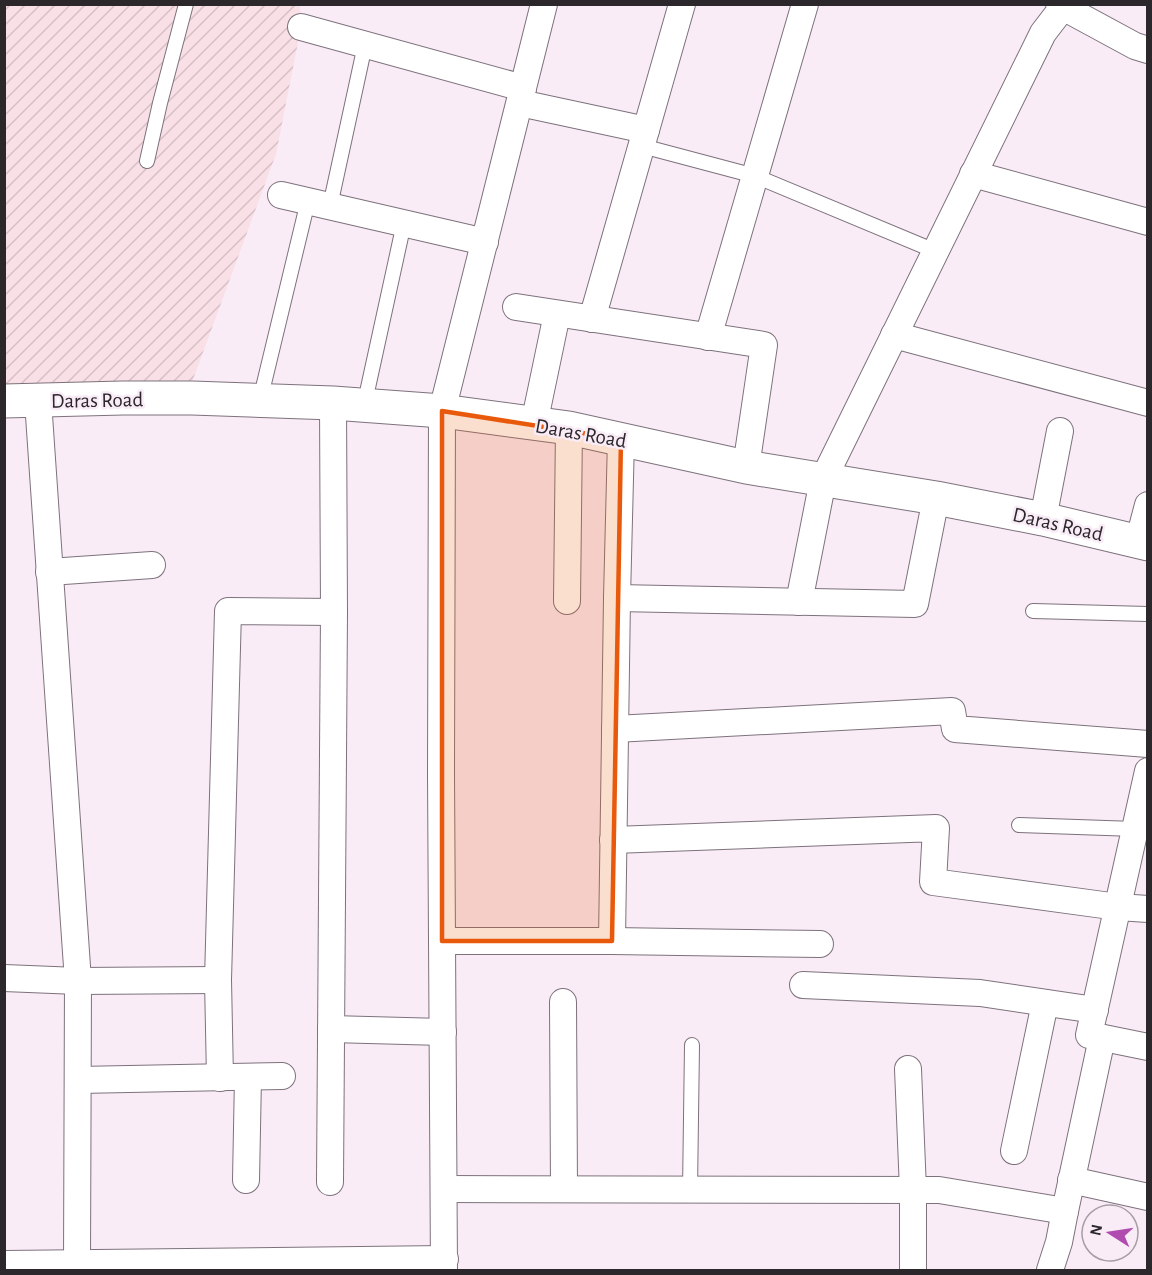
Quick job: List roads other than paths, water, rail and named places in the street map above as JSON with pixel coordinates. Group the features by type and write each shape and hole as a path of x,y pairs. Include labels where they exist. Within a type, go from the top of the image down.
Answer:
{"street":[{"path":"4,1264 77,1263 132,1266 444,1264 441,774 442,411 544,4"},
{"path":"592,319 682,4"},
{"path":"708,337 804,4"},
{"path":"799,602 823,480 1042,33 1061,6 1135,46 1148,50"},
{"path":"301,27 365,45 644,138"},
{"path":"973,174 1148,222"},
{"path":"281,195 485,242"},
{"path":"516,307 764,345 746,467"},
{"path":"534,424 557,314"},
{"path":"894,335 1148,403"},
{"name":"Daras Road","path":"4,401 123,398 260,400 442,411 569,428 746,467 936,498 1042,519 1143,544"},
{"path":"38,401 78,981 77,1263"},
{"path":"330,1182 334,612 349,405"},
{"path":"567,601 569,428"},
{"path":"1042,519 1060,431"},
{"path":"612,941 621,439"},
{"path":"617,598 915,604 936,498"},
{"path":"1143,544 1148,505"},
{"path":"49,572 152,565"},
{"path":"220,1078 218,980 228,611 334,612"},
{"path":"615,729 952,711 955,729 1148,744"},
{"path":"1148,771 1089,1035 1148,1047"},
{"path":"614,840 936,828 933,882 1148,909"},
{"path":"442,941 820,944"},
{"path":"4,978 78,981 218,980"},
{"path":"803,985 980,993 1095,1010"},
{"path":"563,1002 564,1189"},
{"path":"1014,1151 1045,1003"},
{"path":"331,1029 443,1032"},
{"path":"1050,1270 1059,1242 1102,1038"},
{"path":"908,1069 914,1190 913,1270"},
{"path":"78,1080 282,1076"},
{"path":"246,1180 248,1077"},
{"path":"1071,1180 1148,1197"},
{"path":"444,1189 939,1190 1065,1211"}],"lane":[{"path":"147,161 186,4"},
{"path":"260,400 365,45"},
{"path":"644,138 755,176 934,251"},
{"path":"349,405 404,223"},
{"path":"1033,611 1148,614"},
{"path":"1019,825 1135,829"},
{"path":"690,1190 692,1045"}]}
